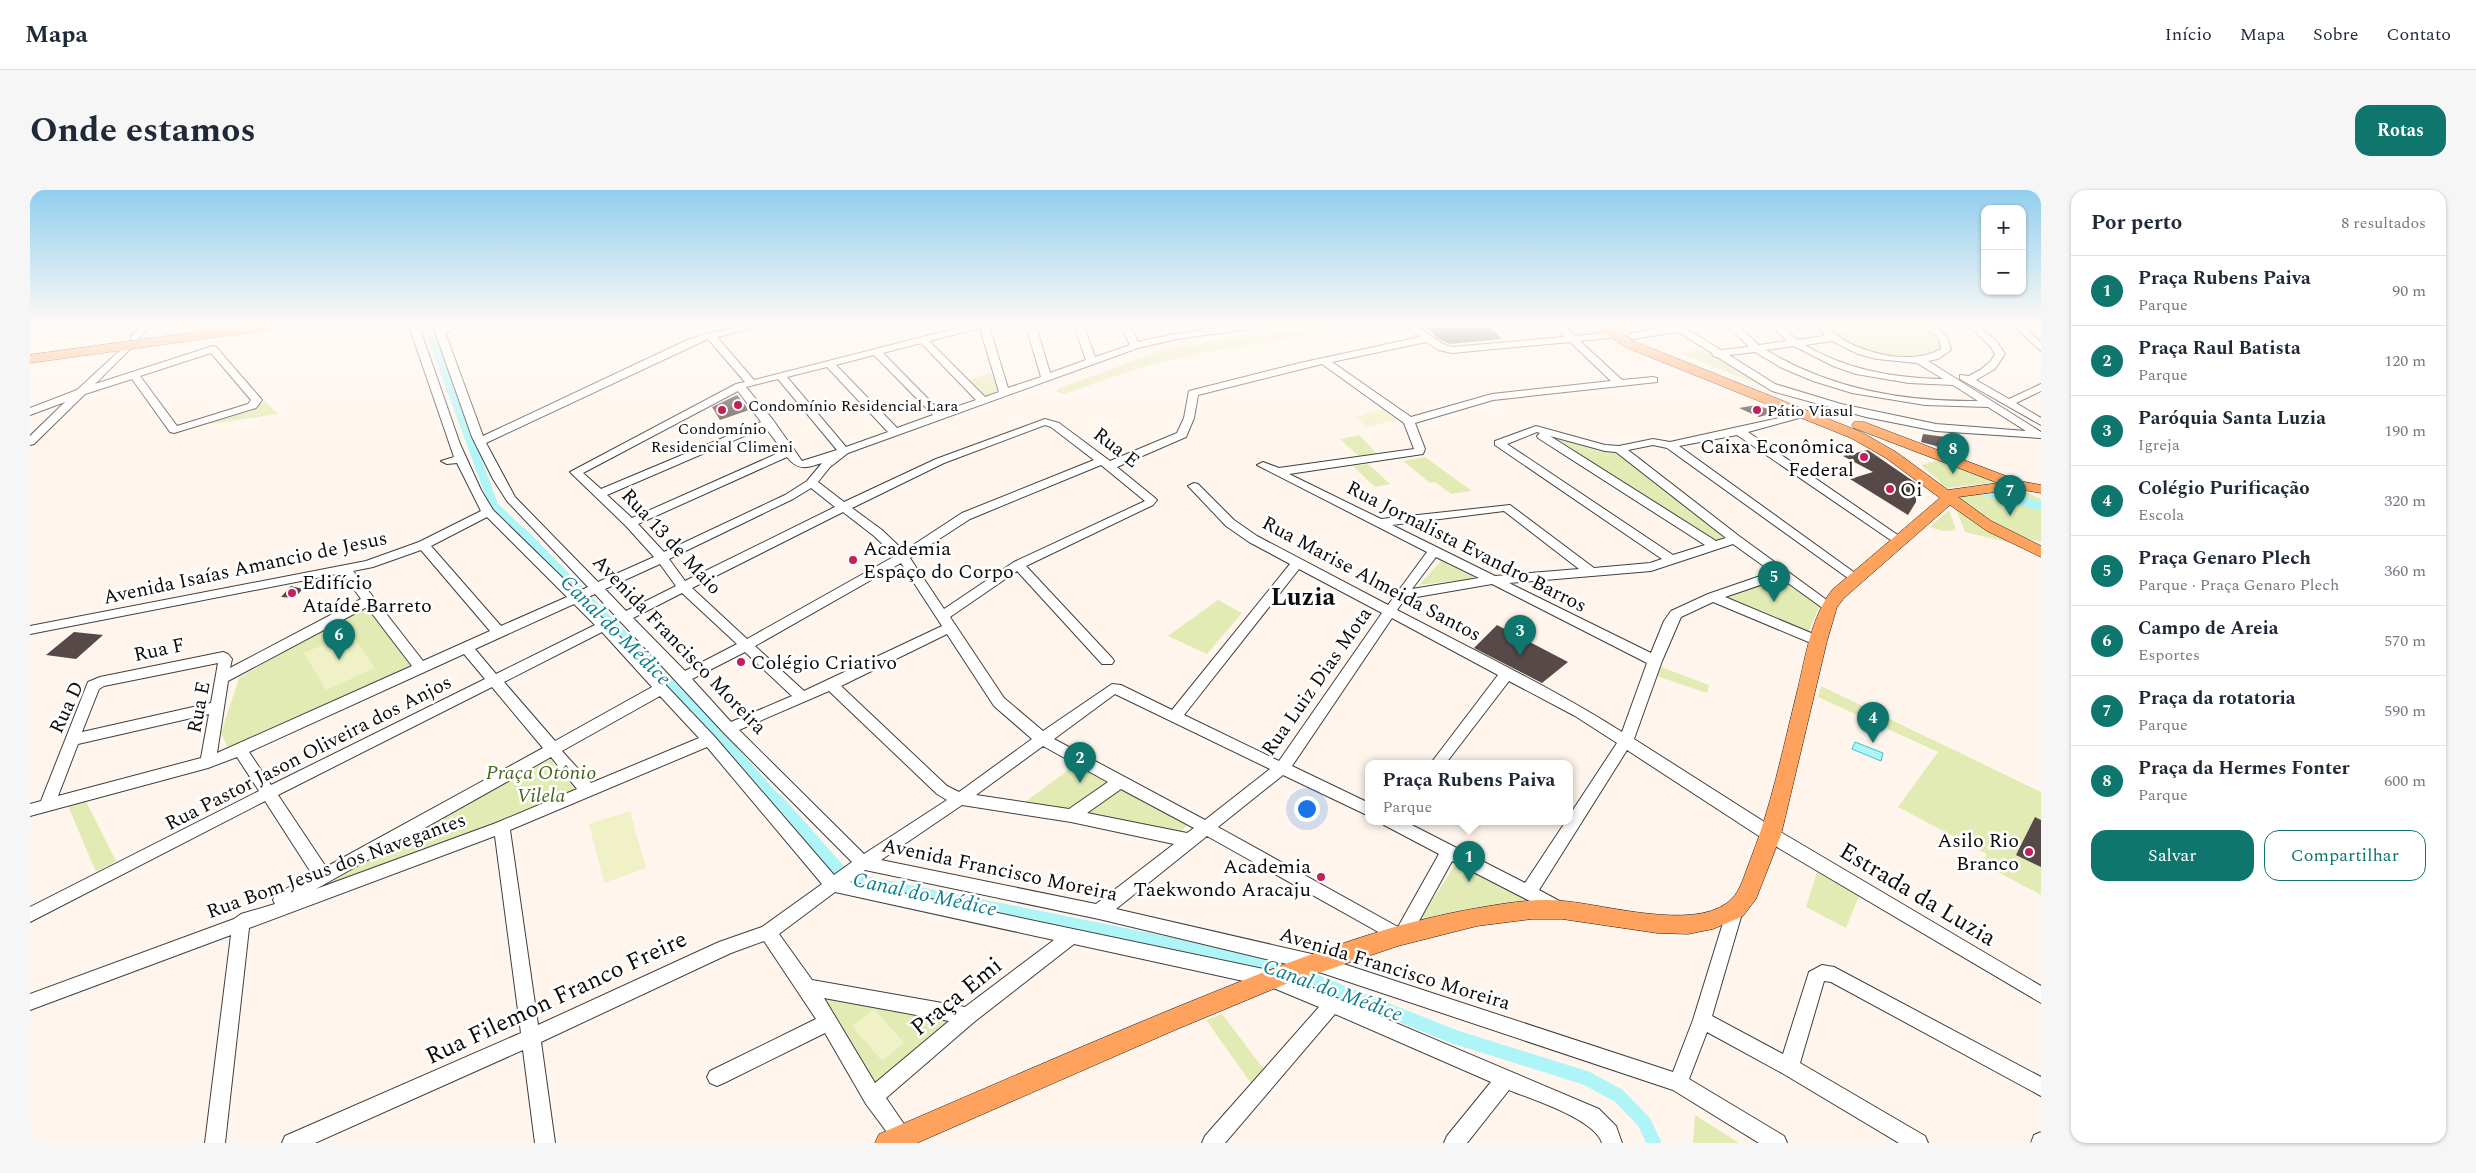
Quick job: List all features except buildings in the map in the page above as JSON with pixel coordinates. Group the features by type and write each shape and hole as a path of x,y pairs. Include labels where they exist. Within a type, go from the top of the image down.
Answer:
{"main road":[{"path":"1698,370 2018,485 2041,496"},
{"path":"1713,370 1803,409 1889,452 1988,525 2037,548"},
{"path":"898,1141 1275,978 1400,936 1477,917 1532,910 1562,910 1657,924 1688,925 1713,920 1735,910 1745,899 1771,834 1818,641 1829,606 1838,594 1899,540 1927,520 1949,496 1957,491 2018,485 2041,490"}],"street":[{"path":"30,442 103,370"},
{"path":"30,412 81,392 145,370"},
{"path":"134,374 174,430 180,430 252,406 258,400 233,370"},
{"path":"427,370 453,460 488,512 604,626 709,740 835,884 1275,978 1332,1005 1592,1116 1610,1133 1612,1143"},
{"name":"Avenida Francisco Moreira","path":"454,370 480,442 499,483 511,499 594,589 624,617 729,729 862,864 1099,912 1314,964 1678,1083 1777,1143"},
{"path":"480,442 630,370"},
{"path":"741,370 751,383"},
{"path":"804,370 740,386 769,422 788,453 798,464 805,465 1068,370"},
{"path":"836,370 894,432"},
{"path":"895,370 939,416"},
{"path":"953,370 983,400"},
{"path":"997,370 1004,393"},
{"path":"1044,370 1046,378"},
{"path":"683,678 747,645 903,557 943,528 966,516 1182,435 1189,418 1193,393 1285,370"},
{"path":"1276,472 1419,452 1420,449 1409,421 1337,370"},
{"path":"1606,370 1619,383"},
{"path":"1744,370 1803,409"},
{"path":"1798,370 1866,392 1932,404 1991,404"},
{"path":"1860,370 1926,382 1956,382"},
{"path":"1937,370 2040,435"},
{"path":"1954,370 2041,422"},
{"path":"1969,379 1989,370"},
{"path":"781,376 844,451"},
{"path":"1409,421 1492,397 1653,380"},
{"path":"1768,385 1856,413 1903,423 1950,431 2040,435"},
{"name":"Rua 13 de Maio","path":"740,386 577,469 576,472 630,523 662,558 683,587 802,697"},
{"path":"2009,403 2041,387"},
{"path":"1672,561 1500,445 1501,442 1533,430 1540,430 1596,447 1618,449 1653,442 1670,445 1739,431 1803,409"},
{"path":"599,494 769,422"},
{"name":"Rua E","path":"844,508 940,461 1045,422 1055,425 1151,500 1149,503 1063,549 1018,565"},
{"path":"1533,430 1714,545"},
{"path":"1739,431 1899,540"},
{"path":"1670,445 1856,578"},
{"path":"1618,449 1781,573 1829,606"},
{"path":"30,810 208,762 240,750 467,648 789,497 811,483 826,465 844,451"},
{"path":"630,523 788,453"},
{"name":"Rua Jornalista Evandro Barros","path":"1263,465 1655,661"},
{"path":"811,483 878,533 903,557 948,621 999,702 1042,739 1400,936 1449,852"},
{"name":"Rua Marise Almeida Santos","path":"1194,486 1230,523 1253,539 1389,612 1508,672 1626,740 1771,834"},
{"path":"1379,523 1506,507 1590,571"},
{"path":"624,617 844,508"},
{"name":"Avenida Isaías Amancio de Jesus","path":"30,630 346,570 390,558 423,546 488,512"},
{"path":"1403,595 1494,580 1590,571 1636,570 1672,561 1734,538"},
{"path":"423,546 499,633"},
{"name":"Rua Luiz Dias Mota","path":"1099,912 1188,840 1283,768 1389,612 1434,551"},
{"path":"1298,563 1175,716 1365,808"},
{"path":"729,729 831,685 948,621 1018,565 1107,661"},
{"path":"346,570 421,669"},
{"path":"1573,823 1626,740 1671,620 1676,614 1713,597 1781,573"},
{"path":"1713,597 1818,641"},
{"path":"224,677 369,600"},
{"name":"Rua Pastor Jason Oliveira dos Anjos","path":"30,915 268,793 604,626"},
{"path":"467,648 589,792"},
{"name":"Rua F","path":"100,682 218,657 226,659"},
{"name":"Rua E","path":"208,762 226,659"},
{"path":"1440,760 1508,672"},
{"name":"Rua D","path":"47,805 93,686 100,682"},
{"path":"831,685 942,790 960,799 1072,816 1188,840"},
{"path":"215,1143 241,922 660,689"},
{"name":"Rua Filemon Franco Freire","path":"292,1143 530,1038 725,947 768,932 862,864 960,799 1112,689 1116,689 1175,716"},
{"path":"72,740 217,707"},
{"name":"Rua Bom Jesus dos Navegantes","path":"30,1002 241,922 502,827 709,740"},
{"path":"240,750 323,877"},
{"path":"1072,816 1119,782"},
{"path":"1399,825 1562,910"},
{"path":"1528,893 1572,825"},
{"path":"502,827 545,1143"},
{"name":"Estrada da Luzia","path":"1771,834 2041,995"},
{"path":"1678,1083 1702,1020 1735,910"},
{"path":"768,932 806,987 898,1141"},
{"name":"Praça Emi","path":"873,1097 968,1016 1072,936"},
{"path":"1789,1066 1815,978 1822,973 1834,975 2041,1088"},
{"path":"806,987 968,1016"},
{"path":"1212,1143 1332,1005"},
{"path":"1702,1020 1789,1066 1918,1143"},
{"path":"717,1077 827,1023"},
{"path":"1454,1143 1506,1078"}],"green space":[{"path":"1107,370 1133,370 1064,394 1057,392 1057,389"},
{"path":"1723,370 1738,370 1767,388"},
{"path":"991,373 1000,391 983,397 966,381"},
{"path":"265,401 278,414 204,425 251,411"},
{"path":"1383,409 1396,420 1367,427 1355,417"},
{"path":"1538,433 1598,451 1621,452 1733,538 1714,544"},
{"path":"1359,435 1377,454 1359,456 1340,439"},
{"path":"1425,457 1472,491 1451,494 1435,482 1430,483 1403,461"},
{"path":"1939,460 1998,482 1947,488 1921,465"},
{"path":"1368,464 1390,484 1375,487 1353,466"},
{"path":"1993,490 2022,490 2041,499 2041,542 2008,531 1959,499 1960,496"},
{"path":"1954,504 2011,543 1965,532"},
{"path":"1949,510 1956,530 1942,531 1930,527"},
{"path":"1441,561 1475,578 1419,585"},
{"path":"1781,577 1820,605 1809,631 1725,598"},
{"path":"369,600 414,667 236,747 227,746 221,733 239,678"},
{"path":"1218,600 1242,613 1207,654 1168,636"},
{"path":"351,633 375,668 326,690 304,653"},
{"path":"1661,667 1709,685 1707,693 1657,676"},
{"name":"Asilo Rio Branco","path":"1821,686 2041,792 2041,895 1983,864 1987,854 1898,807 1938,752 1818,697"},
{"name":"Praça Otônio Vilela","path":"548,756 577,792 316,890"},
{"path":"1075,765 1188,824 1177,836 1025,802"},
{"path":"86,801 116,861 96,872 68,806"},
{"path":"630,811 646,868 604,883 589,824"},
{"path":"1457,862 1531,901 1419,921"},
{"path":"1817,872 1859,896 1846,928 1806,907"},
{"path":"819,996 955,1019 876,1087"},
{"path":"874,1009 904,1043 882,1061 852,1026"},
{"path":"1222,1014 1266,1072 1253,1086 1206,1020"},
{"path":"1695,1115 1739,1143 1693,1143"}],"water":[{"path":"1855,742 1883,753 1881,761 1852,749"}],"waterway":[{"name":"Canal do Médice","path":"444,370 494,506 523,534"},
{"path":"1987,492 2041,506"},
{"name":"Canal do Médice","path":"523,534 715,731 777,801"},
{"name":"Canal do Médice","path":"776,800 846,879 1274,965 1455,1037 1586,1078 1619,1096 1644,1122 1654,1143"}],"place":[{"name":"Condomínio Residencial Lara","path":"738,405"},
{"name":"Condomínio Residencial Climeni","path":"722,410"},
{"name":"Pátio Viasul","path":"1757,410"},
{"name":"Caixa Econômica Federal","path":"1864,457"},
{"name":"Praça da Hermes Fonter","path":"1953,474"},
{"name":"Oi","path":"1890,489"},
{"name":"Praça da rotatoria","path":"2010,516"},
{"name":"Academia Espaço do Corpo","path":"853,560"},
{"name":"Edifício Ataíde Barreto","path":"292,593"},
{"name":"Praça Genaro Plech","path":"1774,602"},
{"name":"Paróquia Santa Luzia","path":"1520,656"},
{"name":"Campo de Areia","path":"339,660"},
{"name":"Colégio Criativo","path":"741,662"},
{"name":"Colégio Purificação","path":"1873,743"},
{"name":"Praça Raul Batista","path":"1080,783"},
{"name":"Asilo Rio Branco","path":"2029,852"},
{"name":"Academia Taekwondo Aracaju","path":"1321,877"},
{"name":"Praça Rubens Paiva","path":"1469,882"}],"district":[{"name":"Luzia","path":"1303,596"}]}
